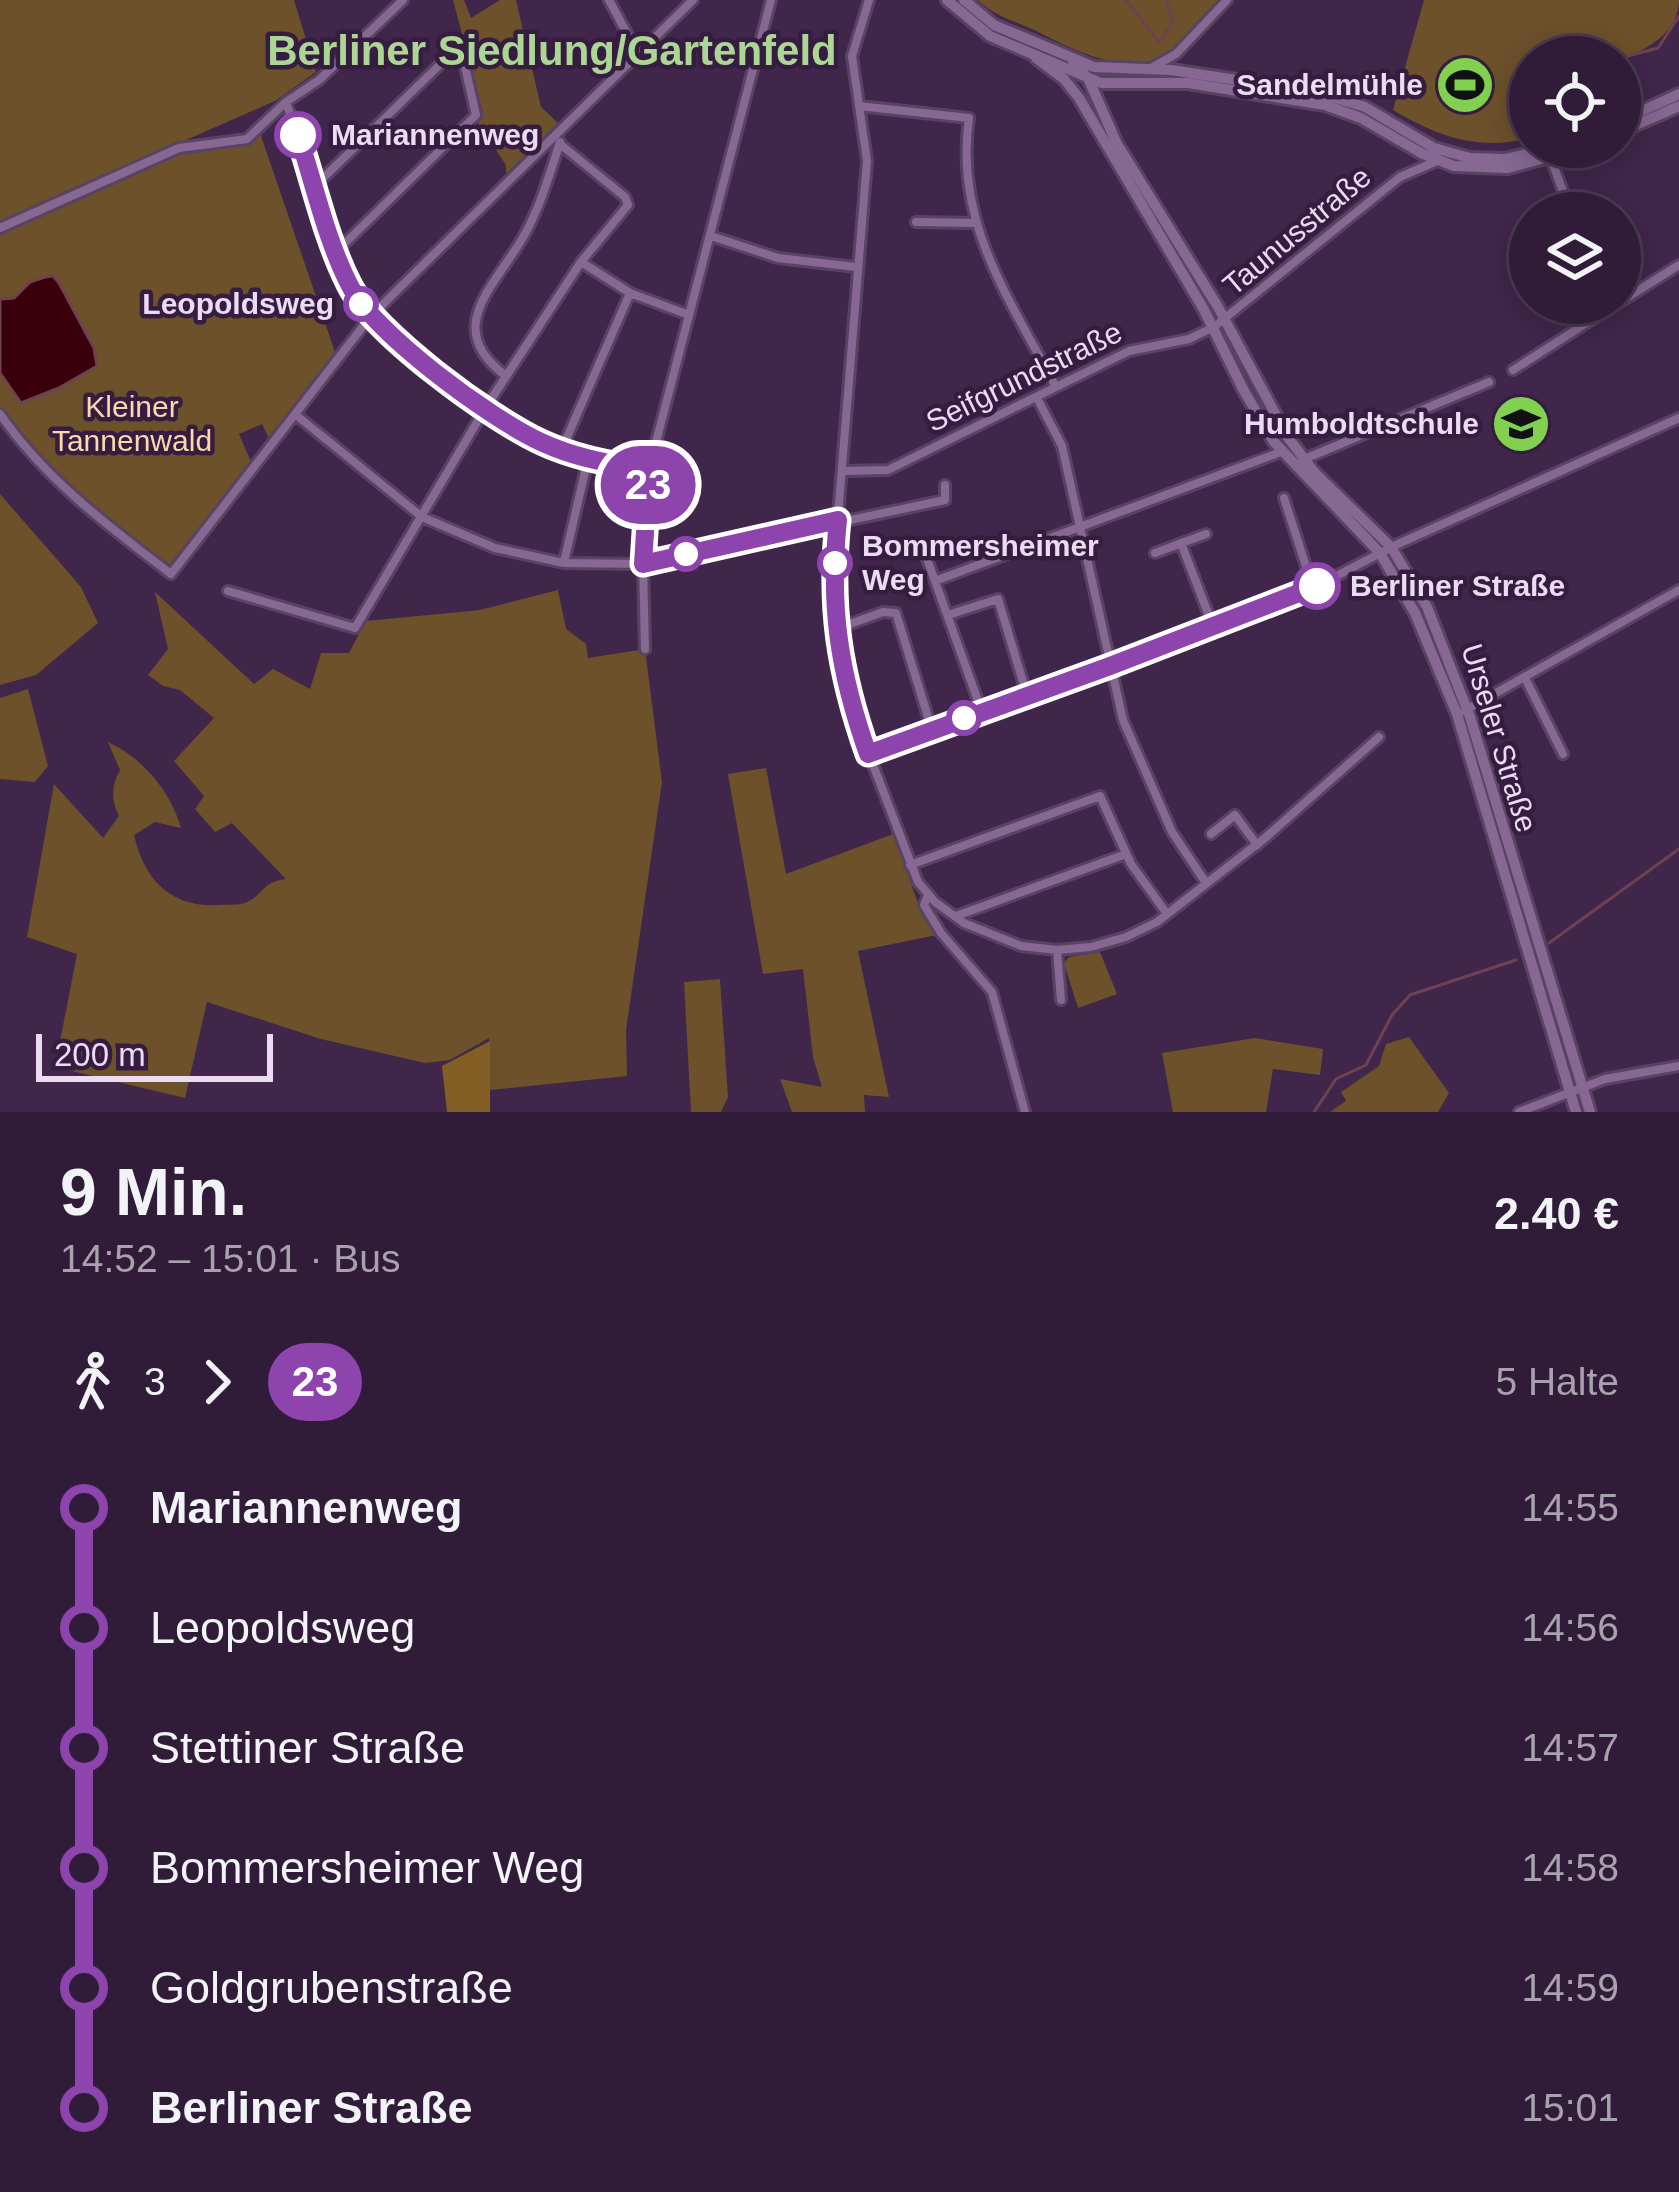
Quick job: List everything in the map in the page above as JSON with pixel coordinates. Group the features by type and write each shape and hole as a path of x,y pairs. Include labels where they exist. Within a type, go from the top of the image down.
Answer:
{"street":[{"path":"0,228 179,148 240,142 320,80 403,0"},
{"path":"609,0 638,54"},
{"path":"0,414 26,452 65,490 171,574 370,316 693,0"},
{"path":"645,649 643,564 649,469 771,0"},
{"path":"869,0 852,56 867,154 832,589 850,699 910,865 928,895 954,916 1004,941 1057,950 1126,938 1167,914 1256,844 1378,737"},
{"path":"947,0 990,36 1088,78 1118,83 1189,82 1324,105 1361,118 1438,161 1480,170 1509,163"},
{"path":"964,0 994,25 1073,61 1106,69 1190,72 1349,101 1434,148 1471,158 1509,159"},
{"path":"1149,68 1176,54 1227,0"},
{"path":"315,186 460,45 478,110 337,250"},
{"path":"1176,54 1190,72"},
{"name":"Urseler Straße","path":"1036,58 1071,86 1220,324 1244,391 1281,452 1298,462 1385,550 1427,607 1576,1090 1590,1112"},
{"name":"Urseler Straße","path":"1073,61 1088,78 1117,144 1298,462"},
{"path":"1088,78 1106,69"},
{"name":"Urseler Straße","path":"1088,78 1083,91 1095,126"},
{"path":"1102,110 1105,97 1118,83"},
{"path":"1641,112 1679,94"},
{"path":"286,102 347,282 370,316 486,407 538,441 588,459 649,469"},
{"path":"859,106 969,118 965,176 976,223 1056,387"},
{"path":"1641,123 1679,106"},
{"path":"506,376 481,352 477,315 493,278 524,235 563,128"},
{"path":"228,591 356,628 486,407 580,262 627,207 622,195 560,145"},
{"name":"Taunusstraße","path":"1400,177 1410,159 1408,146"},
{"name":"Taunusstraße","path":"1220,324 1400,177 1438,161"},
{"path":"916,222 976,223"},
{"path":"711,236 778,258 856,267"},
{"path":"580,262 629,293 689,315"},
{"path":"1641,288 1679,265"},
{"path":"561,451 629,293"},
{"name":"Seifgrundstraße","path":"844,471 888,470 1129,351 1189,339 1220,324"},
{"path":"1513,370 1585,324"},
{"path":"1298,462 1489,382"},
{"path":"1037,398 1062,446 1120,713 1178,844 1206,883"},
{"path":"296,415 422,517 495,548 564,563 643,564 945,500"},
{"path":"868,754 1312,588 1385,550 1679,418"},
{"path":"935,580 1281,452"},
{"path":"564,563 588,459"},
{"path":"945,484 950,512"},
{"path":"1284,498 1312,588"},
{"path":"1155,553 1206,534"},
{"path":"1181,543 1213,626"},
{"path":"926,556 982,712"},
{"path":"1462,712 1679,590"},
{"path":"947,615 998,598 1027,695"},
{"path":"836,629 883,612 896,613 932,730"},
{"path":"1525,678 1563,754"},
{"path":"910,865 1100,796 1126,854 1167,914"},
{"path":"1211,834 1235,815 1256,844"},
{"path":"954,916 1126,854"},
{"path":"928,895 924,904 931,920 992,992 1025,1112"},
{"path":"1057,950 1061,1000"},
{"path":"1519,1112 1614,1077 1679,1066"},
{"name":"Urseler Straße","path":"1576,1090 1576,1112"}],"green space":[{"path":"0,0 294,0 316,72 275,101 0,222"},
{"path":"453,0 464,0 471,18 500,0 516,0 541,107 558,123 506,174 506,165 476,120 483,113"},
{"path":"977,0 1220,0 1163,58 1132,63 1073,49 1002,17"},
{"name":"Sandelmühle","path":"1424,0 1679,0 1667,31 1641,50 1641,36 1509,36 1509,142 1459,139 1393,110"},
{"name":"Kleiner Tannenwald","path":"259,130 336,355 270,440 262,424 239,434 252,464 170,571 66,489 0,413 0,232 179,148 240,142"},
{"path":"0,494 81,587 98,623 36,675 0,685"},
{"path":"558,590 566,629 586,644 588,658 645,649 662,782 626,1030 627,1076 490,1090 489,1038 450,1060 425,1063 321,1039 207,1002 185,1098 55,1067 77,954 27,937 54,784 103,838 119,816 113,793 120,770 108,742 144,767 163,789 181,828 155,822 134,835 145,865 162,888 186,902 237,904 286,879 232,823 215,832 195,809 204,796 174,761 214,718 180,690 148,675 168,649 155,592 254,684 273,669 310,689 321,653 349,653 366,621 480,610"},
{"path":"28,689 48,766 35,782 0,779 0,698"},
{"path":"766,768 786,874 893,834 922,914 937,935 858,951 889,1097 864,1095 865,1112 792,1112 780,1079 822,1087 813,1057 803,969 763,974 728,774"},
{"path":"1100,952 1117,994 1078,1008 1064,963 1069,957"},
{"path":"720,979 728,1097 721,1112 691,1112 684,982"},
{"path":"1409,1037 1449,1093 1438,1112 1330,1112 1346,1101 1341,1092 1379,1066 1386,1044"},
{"path":"1255,1038 1323,1049 1320,1075 1273,1069 1266,1112 1173,1112 1162,1053"}],"shaded area":[{"path":"53,276 59,283 94,348 97,366 21,403 0,373 0,299 14,298 30,282"},
{"path":"490,1041 490,1112 447,1112 442,1066"}],"waterway":[{"path":"1126,0 1159,42 1173,22 1166,0"},
{"path":"1641,52 1658,48 1679,16"},
{"path":"1549,943 1679,849"},
{"path":"1314,1112 1336,1079 1366,1065 1392,1015 1410,995 1516,960"}],"bus line":[{"name":"23","path":"298,135 347,282 370,316 458,387 538,441 588,459 649,469 643,564 838,520 832,589 836,629 850,699 868,754 1317,586"}],"place":[{"name":"Sandelmühle","path":"1465,85"},
{"name":"Mariannenweg","path":"298,135"},
{"name":"Leopoldsweg","path":"361,304"},
{"name":"Humboldtschule","path":"1521,424"},
{"name":"Bommersheimer Weg","path":"835,563"},
{"name":"Berliner Straße","path":"1317,586"}],"district":[{"name":"Berliner Siedlung/Gartenfeld","path":"552,50"}]}
